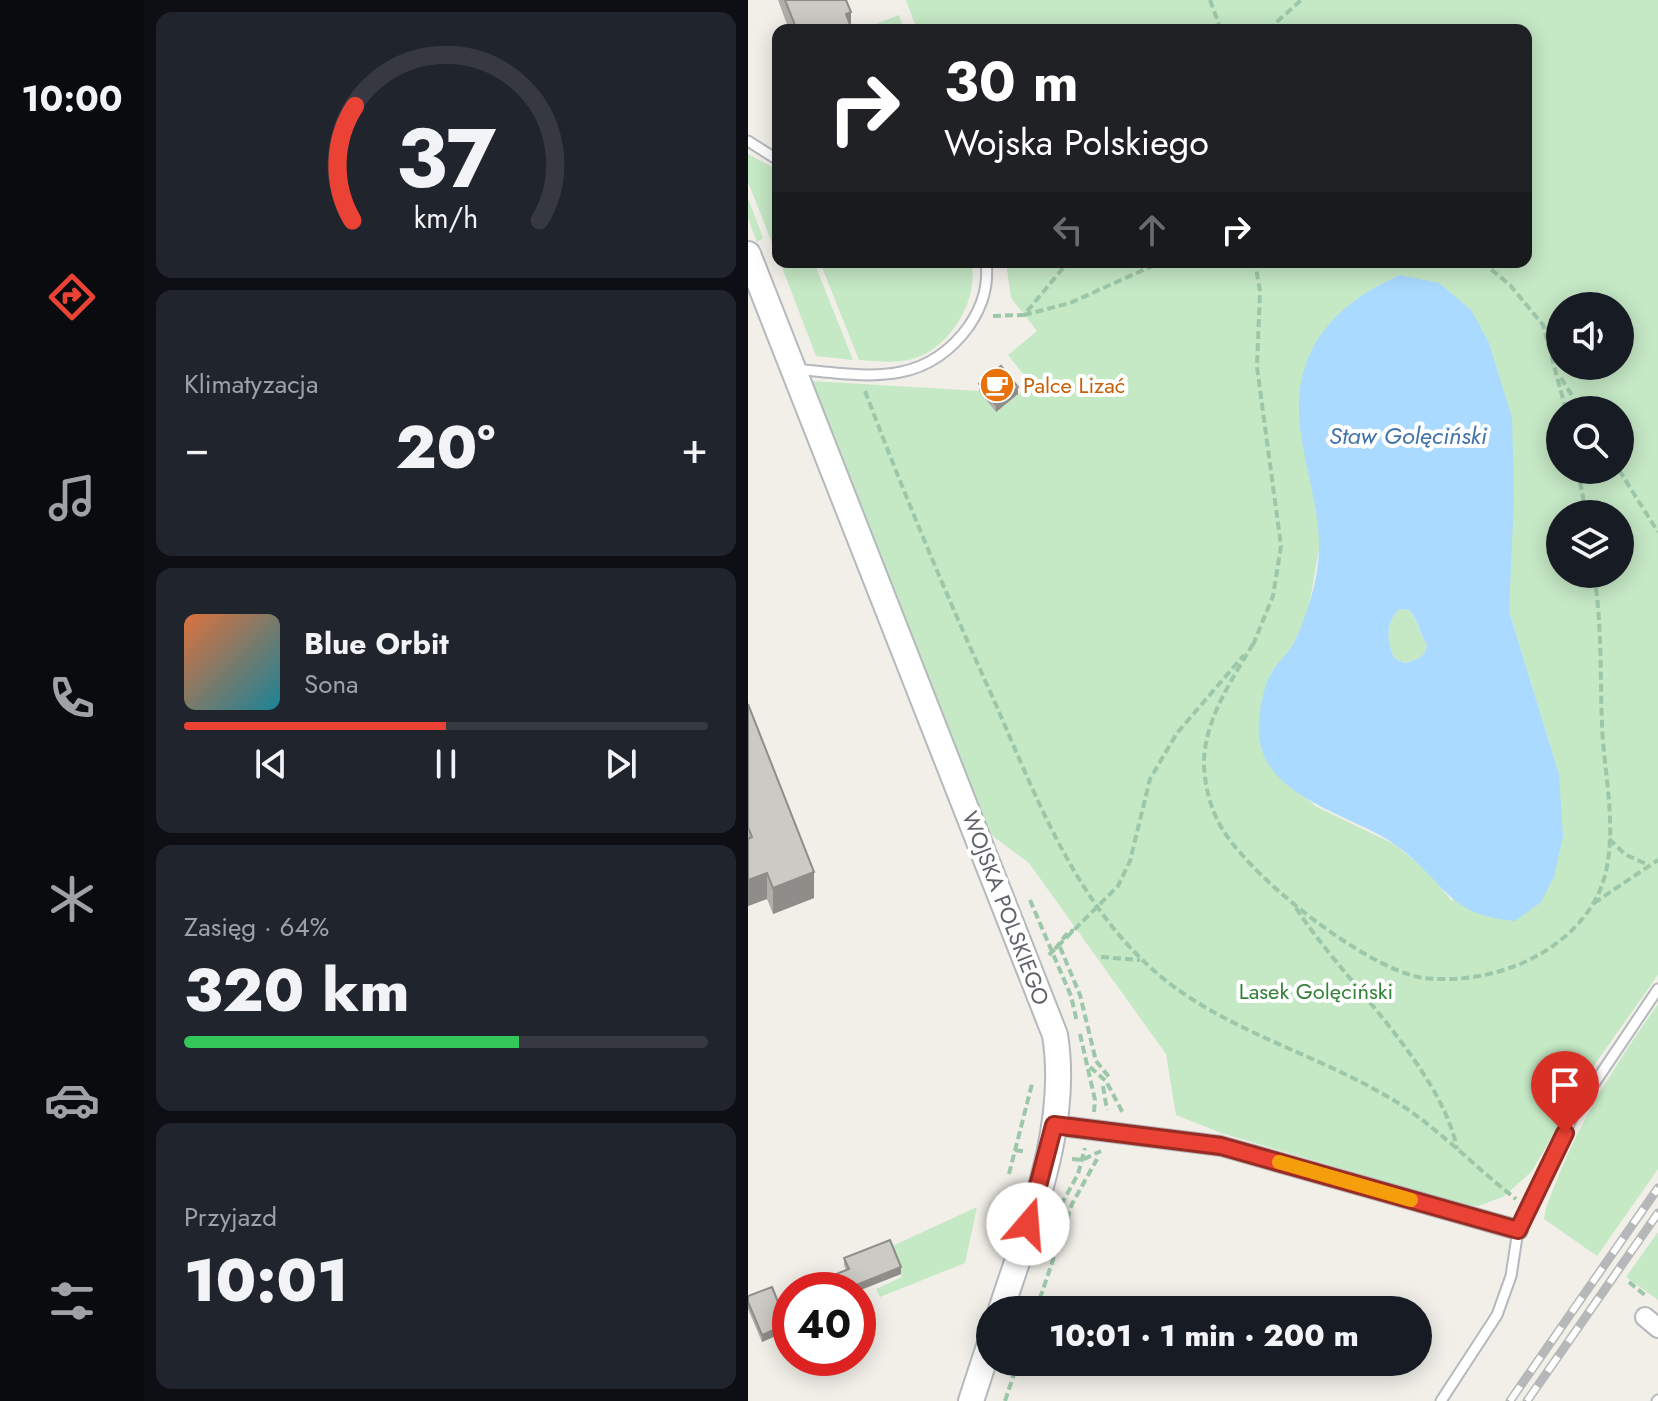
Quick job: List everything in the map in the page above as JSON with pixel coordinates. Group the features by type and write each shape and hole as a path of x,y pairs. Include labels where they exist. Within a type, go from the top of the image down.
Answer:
{"street":[{"name":"WOJSKA POLSKIEGO","path":"748,254 1055,1035 1059,1063 1054,1125 1045,1170 1005,1296"},
{"path":"1054,1125 1221,1146 1518,1230"},
{"path":"971,1401 979,1376"}],"lane":[{"path":"748,141 772,156"},
{"path":"793,369 858,374 896,374 921,369 947,352 975,317 984,297 986,268"},
{"path":"1441,1401 1497,1315 1511,1276 1518,1230 1592,1083 1658,989"}],"path":[{"path":"1210,0 1219,24"},
{"path":"1275,24 1301,0"},
{"path":"1024,315 1063,268"},
{"path":"975,317 1024,315 1070,303 1148,268"},
{"path":"1256,268 1260,291 1257,367 1281,546 1273,596 1253,644 1223,694 1207,740 1204,765 1208,796 1228,838 1295,906 1417,1068 1448,1118 1457,1151"},
{"path":"1489,268 1510,285 1543,325 1546,335"},
{"path":"858,374 915,518 1016,751 1076,876 1097,908 1143,960 1194,1001 1385,1094 1528,1209"},
{"path":"1628,484 1658,532"},
{"path":"1594,903 1609,839 1600,614 1596,588"},
{"path":"1052,952 1118,886 1130,861 1150,779 1170,745 1253,644"},
{"path":"1609,839 1626,855 1649,865"},
{"path":"1295,906 1385,965 1424,978 1482,975 1536,957 1562,940 1594,903 1658,860"},
{"path":"1041,964 1069,931 1076,930"},
{"path":"1060,947 1080,995 1096,1061 1109,1077"},
{"path":"1101,957 1143,960"},
{"path":"1088,1066 1106,1081 1135,1135"},
{"path":"1009,1174 1033,1080"},
{"path":"1103,1086 1108,1106 1105,1121"},
{"path":"1057,1216 1078,1174 1087,1139"},
{"path":"1041,1296 1072,1204 1097,1159"},
{"path":"1629,1282 1653,1317"},
{"path":"1005,1401 1013,1376"}],"green space":[{"name":"Lasek Golęciński","path":"906,0 1658,0 1658,975 1590,1071 1532,1171 1503,1197 1478,1206 1465,1205 1221,1133 1176,1115 1166,1054 1029,863 990,834 812,381 979,391 997,411 1031,384 1008,355 1037,331 1011,298 1007,268 1532,268 1532,24 915,24","holes":["1319,549 1509,549 1509,611 1559,774 1452,901 1426,870 1394,844 1317,807 1279,776 1260,743 1271,673 1292,647 1308,612"]},
{"path":"899,15 902,24 876,24"},
{"path":"748,154 772,167 772,243 748,182"},
{"path":"748,198 763,238 757,242 748,219"},
{"path":"782,268 816,268 853,360 816,356"},
{"path":"822,268 972,268 967,305 941,343 916,358 902,361 859,360"},
{"path":"1408,609 1427,644 1420,658 1404,663 1394,658 1388,633 1398,610"},
{"path":"1658,1004 1658,1169 1597,1256 1544,1219 1546,1208 1569,1152 1595,1102"},
{"path":"977,1207 965,1263 880,1297 876,1289 902,1277 890,1247"},
{"path":"1658,1232 1658,1300 1626,1277"}],"water":[{"name":"Staw Golęciński","path":"1400,275 1439,283 1471,310 1489,343 1512,418 1514,497 1509,611 1559,774 1563,836 1554,877 1541,902 1515,921 1474,912 1449,895 1397,846 1299,794 1281,780 1268,763 1260,743 1259,717 1265,688 1299,632 1311,598 1318,562 1318,527 1299,411 1306,364 1322,334 1344,309","holes":["1408,609 1427,644 1420,658 1404,663 1394,658 1389,627 1398,610"]}],"building":[{"path":"785,0 846,0 851,12 846,14 850,24 795,24"},
{"path":"1001,366 1018,387 996,405 979,384"},
{"path":"748,704 814,872 773,888 767,873 748,880 748,839 752,837 748,827"},
{"path":"890,1240 901,1267 876,1277 876,1272 841,1272 849,1269 844,1258"},
{"path":"772,1287 772,1331 762,1335 748,1296"}],"railway":[{"path":"1510,1401 1658,1188"},
{"path":"1527,1401 1658,1213"}],"slow traffic":[{"path":"1279,1162 1411,1200"}],"place":[{"name":"Palce Lizać","path":"997,385"}],"route":[{"path":"1028,1224 1045,1170 1054,1125 1221,1146 1518,1230 1565,1133"}]}
